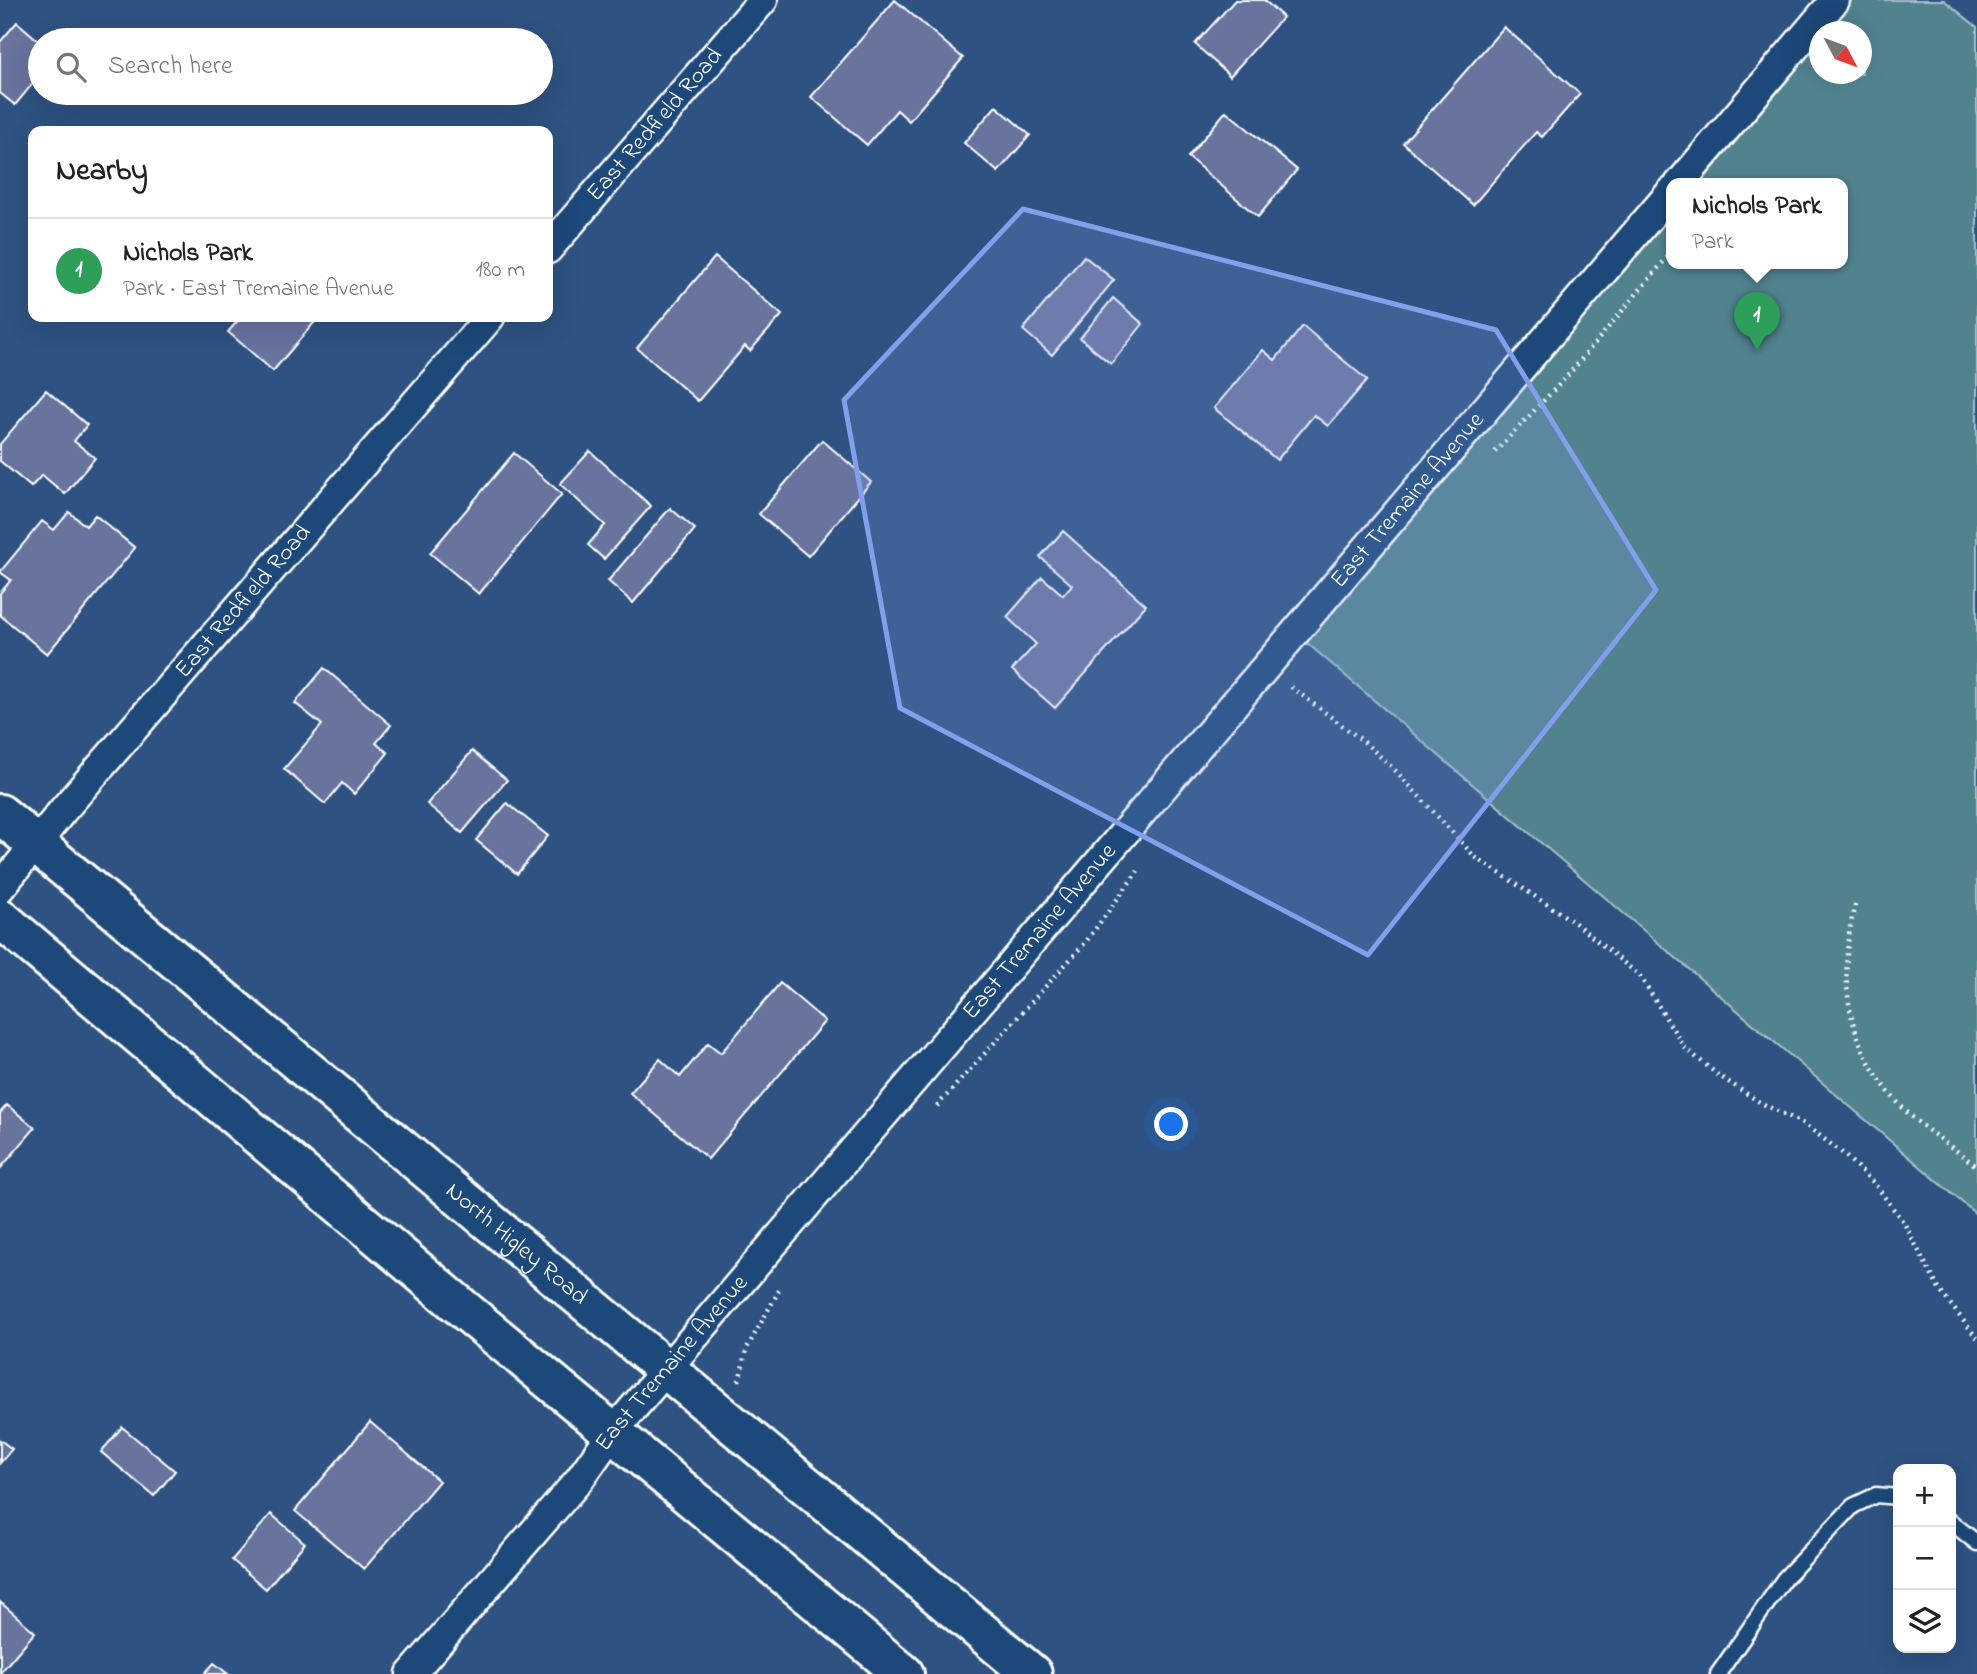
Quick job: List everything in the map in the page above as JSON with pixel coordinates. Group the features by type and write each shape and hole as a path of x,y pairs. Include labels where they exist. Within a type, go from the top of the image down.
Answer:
{"main road":[{"name":"North Higley Road","path":"0,814 1032,1674"},
{"path":"0,918 612,1433 904,1674"}],"street":[{"name":"East Redfield Road","path":"553,243 763,0"},
{"path":"1684,178 1835,0"},
{"name":"East Tremaine Avenue","path":"411,1674 579,1480 612,1433 1666,198"},
{"name":"East Redfield Road","path":"0,888 486,322"}],"lane":[{"path":"1718,1674 1784,1579 1853,1506 1876,1495 1893,1497"},
{"path":"1956,1526 1977,1543"}],"path":[{"path":"1494,453 1569,374 1666,259"},
{"path":"1282,696 1299,676"},
{"path":"1290,686 1363,741 1394,769 1475,857 1573,922 1640,976 1684,1047 1718,1075 1804,1124 1840,1151 1874,1183 1904,1223 1940,1291 1977,1338"},
{"path":"936,1107 1085,943 1140,867"},
{"path":"1855,905 1847,936 1847,974 1849,1014 1862,1049 1880,1082 1908,1113 1940,1141 1977,1167"},
{"path":"739,1381 747,1348 785,1278"}],"highlighted area":[{"path":"1023,209 1496,330 1656,590 1368,955 900,708 844,400"}],"green space":[{"path":"1851,0 1944,0 1977,27 1977,1215 1287,626 1666,206 1666,269 1848,269 1848,178 1691,178 1809,46 1809,84 1872,84 1872,21 1832,21"}],"building":[{"path":"895,0 963,58 909,121 897,110 867,145 811,97"},
{"path":"1235,0 1264,0 1283,17 1230,76 1195,44"},
{"path":"17,22 28,32 28,89 15,105 0,93 0,42"},
{"path":"1504,27 1580,94 1542,137 1536,132 1473,205 1403,143"},
{"path":"996,106 1030,135 998,172 964,143"},
{"path":"1226,111 1297,170 1258,217 1188,157"},
{"path":"1084,256 1114,280 1052,355 1023,330"},
{"path":"715,257 782,315 750,351 745,346 698,401 637,348"},
{"path":"1113,298 1143,324 1111,364 1080,338"},
{"path":"237,322 315,322 273,371 228,332"},
{"path":"1303,326 1367,380 1328,426 1314,415 1277,460 1214,408 1263,350 1275,360"},
{"path":"46,390 87,425 74,441 95,458 65,494 42,475 31,487 0,461 0,444"},
{"path":"822,440 871,482 808,556 759,514"},
{"path":"590,451 651,506 604,559 588,545 605,525 560,484"},
{"path":"514,453 562,494 479,594 430,553"},
{"path":"670,508 695,529 633,603 608,581"},
{"path":"69,512 86,526 95,515 135,548 47,654 0,615 0,593 11,580 0,572 42,521 54,530"},
{"path":"1063,531 1146,605 1055,708 1012,670 1036,644 1007,617 1042,577 1063,595 1072,585 1040,557"},
{"path":"324,668 391,725 376,743 388,753 354,794 342,783 325,804 284,769 322,725 295,703"},
{"path":"472,751 507,780 462,833 427,804"},
{"path":"507,803 548,836 517,874 476,840"},
{"path":"780,983 825,1021 708,1159 630,1093 660,1059 680,1077 708,1043 721,1053"},
{"path":"7,1105 35,1128 0,1169 0,1113"},
{"path":"370,1422 439,1481 364,1569 295,1511"},
{"path":"122,1427 175,1471 154,1496 101,1452"},
{"path":"0,1440 12,1449 0,1463"},
{"path":"271,1514 305,1543 266,1589 232,1560"},
{"path":"0,1602 35,1632 0,1673"},
{"path":"214,1663 228,1674 204,1674"}],"place":[{"name":"Nichols Park","path":"1757,350"}]}
